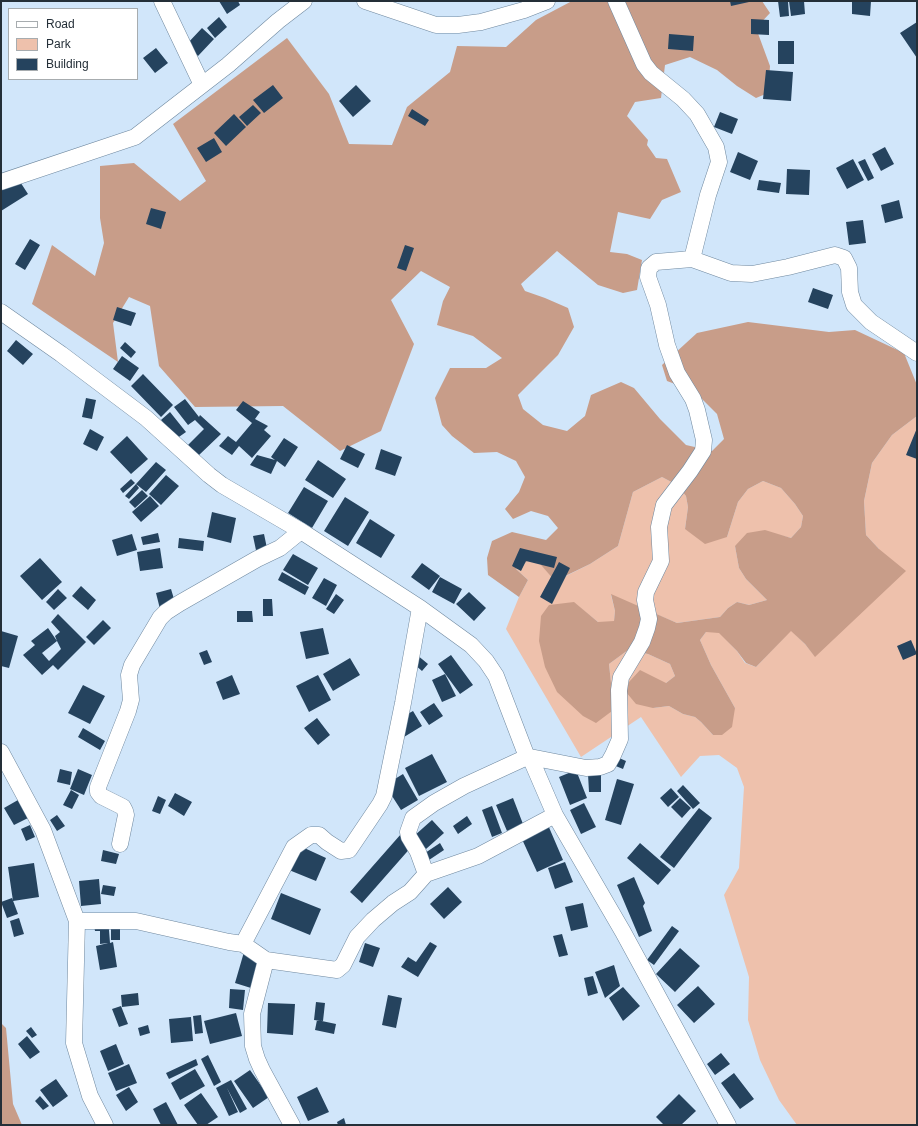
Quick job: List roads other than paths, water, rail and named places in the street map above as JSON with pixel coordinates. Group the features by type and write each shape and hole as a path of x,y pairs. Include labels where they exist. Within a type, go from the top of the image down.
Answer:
{"street":[{"path":"162,1 202,85"},
{"path":"1,182 135,137 228,65 278,21 304,1"},
{"path":"365,1 436,25 458,26 481,22 524,10 547,1"},
{"path":"616,1 644,64 651,73 683,99 697,114 716,146 719,162 708,195 692,259"},
{"path":"426,874 418,852 409,837 408,832 413,818 434,803 464,786 529,757 586,768 600,767 608,764 620,739 619,690 622,677 642,642 647,628 649,618 644,600 660,561 659,527 664,505 694,466 703,451 704,440 693,399 677,373 667,345 658,305 648,277 649,268 656,262 692,259 731,273 752,274 788,267 835,255 844,258 848,268 850,292 854,305 871,322 917,353"},
{"path":"1,312 61,354 146,418 222,485 301,531 420,608 471,645 486,661 496,676 529,757 555,815 623,932 728,1125"},
{"path":"120,844 126,815 125,811 123,807 101,796 98,792 98,788 128,711 131,700 129,674 132,665 160,618 166,612 257,559 280,548 301,531"},
{"path":"244,944 294,847 311,835 319,835 341,851 349,850 378,808 384,796 412,658 420,608"},
{"path":"1,752 43,830 77,921 74,1042 90,1096 105,1125"},
{"path":"77,921 136,920 229,942 244,944 266,960 337,970 343,965 357,937 373,920 393,903 410,892 426,874 478,856 555,815"},
{"path":"266,960 252,1014 253,1046 262,1070 292,1125"}]}
